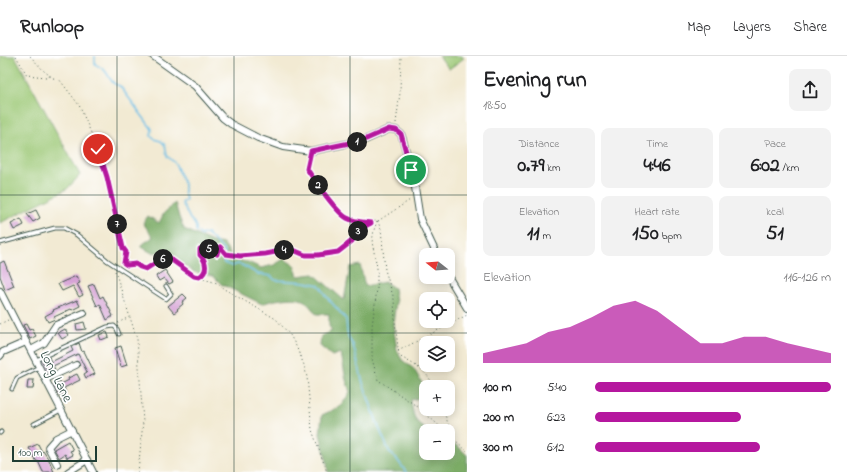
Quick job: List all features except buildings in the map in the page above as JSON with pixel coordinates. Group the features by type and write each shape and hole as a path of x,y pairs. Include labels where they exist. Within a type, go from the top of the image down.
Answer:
{"street":[{"path":"153,56 195,86 223,118 231,124 258,138 283,147 311,151 364,140 389,129 396,130 401,134 414,180 420,219 434,248"},
{"path":"453,284 467,308"},
{"name":"Long Lane","path":"0,291 2,298 46,379 93,472"},
{"path":"30,350 44,344 56,325 84,313"},
{"path":"0,356 3,352 26,342"},
{"path":"46,379 76,365"},
{"path":"57,464 48,447 56,438 72,430"},
{"path":"68,472 87,460"}],"lane":[{"path":"0,243 55,228 64,228 77,235 119,268 166,299 171,294 166,286"},
{"path":"36,360 82,338 112,326 117,329 119,334"},
{"path":"12,389 16,378 39,367"},
{"path":"34,424 61,410"}],"path":[{"path":"16,56 27,75 46,77 51,76"},
{"path":"30,56 44,71 58,79 79,105 98,149 107,177 123,248 126,252 124,262 114,272 137,339 143,422 138,472"},
{"path":"396,130 400,93 401,56"},
{"path":"311,151 307,169 336,208 345,217 371,223"},
{"path":"195,276 199,277 204,275 206,270 205,260 200,255 200,249 208,248 217,254 220,247 226,254 240,256 265,254 291,249 305,255 338,252 352,241 359,229 378,221 414,198"},
{"path":"378,221 381,229 385,270 394,299 398,351 400,356 420,368 431,380"},
{"path":"378,221 374,230 372,242 376,267 377,288 372,326 372,359 378,380 418,407 437,424"},
{"path":"124,262 127,265 136,264 146,269 160,260 169,258 195,276 217,283 224,289 276,319 290,334 304,365 312,430 327,472"},
{"path":"398,351 467,316"},
{"path":"112,326 130,317"},
{"path":"0,324 14,318"},
{"path":"455,440 467,452"}],"green space":[{"path":"0,56 15,56 80,175 67,189 0,223"},
{"path":"439,56 462,56 464,58 449,69"},
{"path":"175,203 184,229 212,242 224,244 234,260 248,262 261,268 274,265 284,259 294,265 298,276 314,274 344,300 350,267 360,265 365,286 385,282 394,288 396,302 393,324 397,350 402,360 414,369 420,380 419,380 419,398 411,400 415,418 419,424 419,460 455,460 455,445 467,455 467,472 328,472 320,434 322,415 341,406 350,392 341,353 332,356 320,346 321,336 332,331 329,326 329,314 316,314 303,300 294,298 271,301 262,304 221,284 213,276 194,272 177,260 169,250 152,253 140,246 153,237 143,223 148,216 159,223 164,213"}],"waterway":[{"path":"95,56 95,64 105,71 113,83 120,86 152,129 151,136 154,139 161,141 165,145 167,156 175,163 184,184 186,200 182,203 190,219 194,223 196,231 201,235 207,233 223,250 225,253 222,257 224,263 232,266 238,264 242,265 258,274 271,276 275,280 305,282 319,285 325,295 346,319 349,339 353,345 363,383 379,428 390,453 396,458 406,472"}],"route":[{"path":"98,149 107,177 123,248 126,252 124,263 127,265 136,264 146,269 164,258 169,258 194,276 199,277 204,275 206,270 205,260 200,255 200,249 208,248 217,254 220,247 226,254 240,256 265,254 291,249 305,255 338,252 352,241 359,229 371,223 345,217 336,208 307,169 311,151 364,140 389,129 396,130 401,134 411,170"}]}
